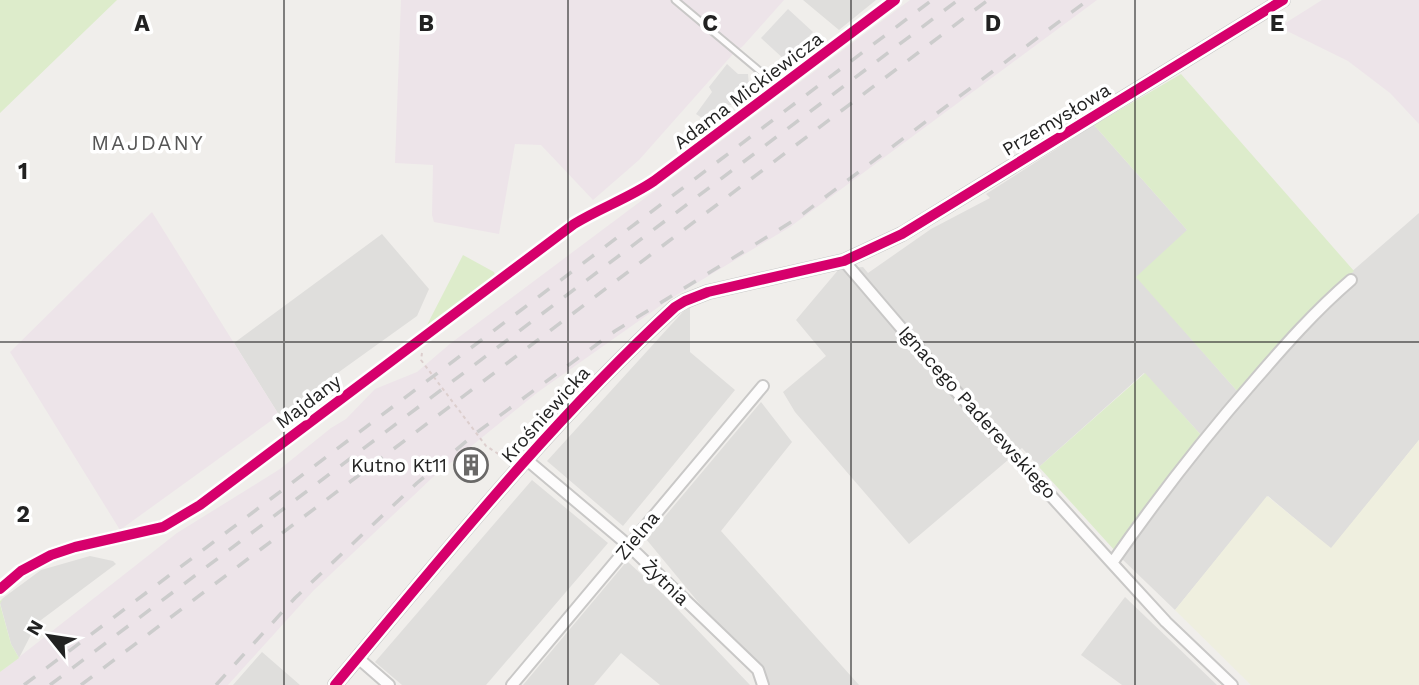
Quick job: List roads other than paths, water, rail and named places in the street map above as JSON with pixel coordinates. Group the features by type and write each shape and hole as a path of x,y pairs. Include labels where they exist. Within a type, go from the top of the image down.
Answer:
{"street":[{"name":"Adama Mickiewicza","path":"618,202 654,181 895,0"},
{"name":"Przemysłowa","path":"844,261 902,234 1283,0"},
{"name":"Majdany","path":"0,589 21,571 51,555 163,527 200,506 574,224 595,211 618,202"},
{"name":"Krośniewicka","path":"335,685 523,465 608,371 675,307 708,292 844,261"},
{"name":"Ignacego Paderewskiego","path":"844,261 944,378 1112,564 1166,622 1232,685"},
{"path":"1112,564 1202,441 1297,331 1351,280"},
{"name":"Zielna","path":"512,685 763,386"},
{"name":"Żytnia","path":"523,465 628,545 758,670 765,684"},
{"path":"358,658 389,685"}],"lane":[{"path":"675,0 780,88"}],"railway":[{"path":"24,685 932,0"},
{"path":"50,685 958,0"},
{"path":"81,685 988,0"},
{"path":"216,685 295,598 417,483 476,433 615,331 796,219 1088,0"}],"place":[{"name":"Kutno Kt11","path":"471,465"}],"district":[{"name":"MAJDANY","path":"148,143"}]}
